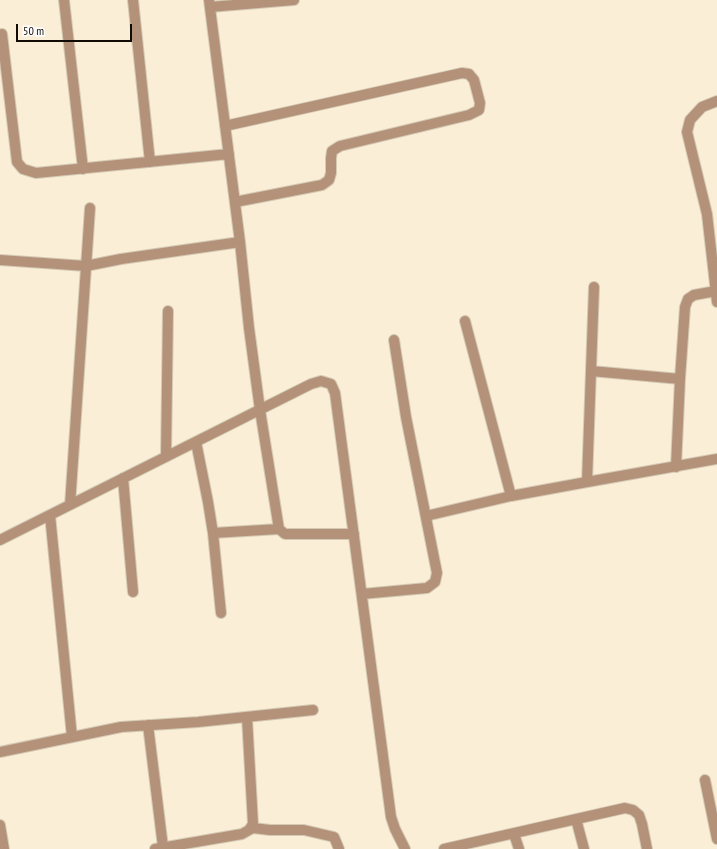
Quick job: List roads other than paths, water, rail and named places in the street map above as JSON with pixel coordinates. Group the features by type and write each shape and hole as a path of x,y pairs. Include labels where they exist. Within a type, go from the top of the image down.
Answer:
{"street":[{"path":"64,0 83,169"},
{"path":"133,0 150,162"},
{"path":"294,0 210,3 260,410 279,529 285,534 354,534"},
{"path":"2,34 17,162 23,169 36,173 229,154"},
{"path":"225,126 462,73 469,74 474,80 480,103 479,110 470,115 340,146 332,151 331,173 328,180 322,185 235,202"},
{"path":"717,101 702,106 690,120 687,132 707,214 717,302"},
{"path":"70,505 90,208"},
{"path":"0,260 86,266 121,259 240,242"},
{"path":"587,482 594,287"},
{"path":"676,467 685,307 688,300 694,295 716,291"},
{"path":"166,457 168,311"},
{"path":"465,321 511,496"},
{"path":"362,594 427,588 435,582 437,573 406,417 394,340"},
{"path":"591,371 680,379"},
{"path":"0,540 311,384 321,381 331,384 335,393 391,817 405,849"},
{"path":"196,442 214,533 221,613"},
{"path":"426,516 511,496 717,459"},
{"path":"123,478 132,592"},
{"path":"50,515 72,737"},
{"path":"214,533 279,529"},
{"path":"0,752 121,727 198,722 312,710"},
{"path":"247,717 253,824 249,830"},
{"path":"148,726 159,848 242,834 253,828 270,830 304,830 334,837 340,849"},
{"path":"705,780 717,839"},
{"path":"444,849 625,808 634,810 639,815 647,849"},
{"path":"576,819 584,849"},
{"path":"0,825 4,849"},
{"path":"514,834 519,849"}]}
